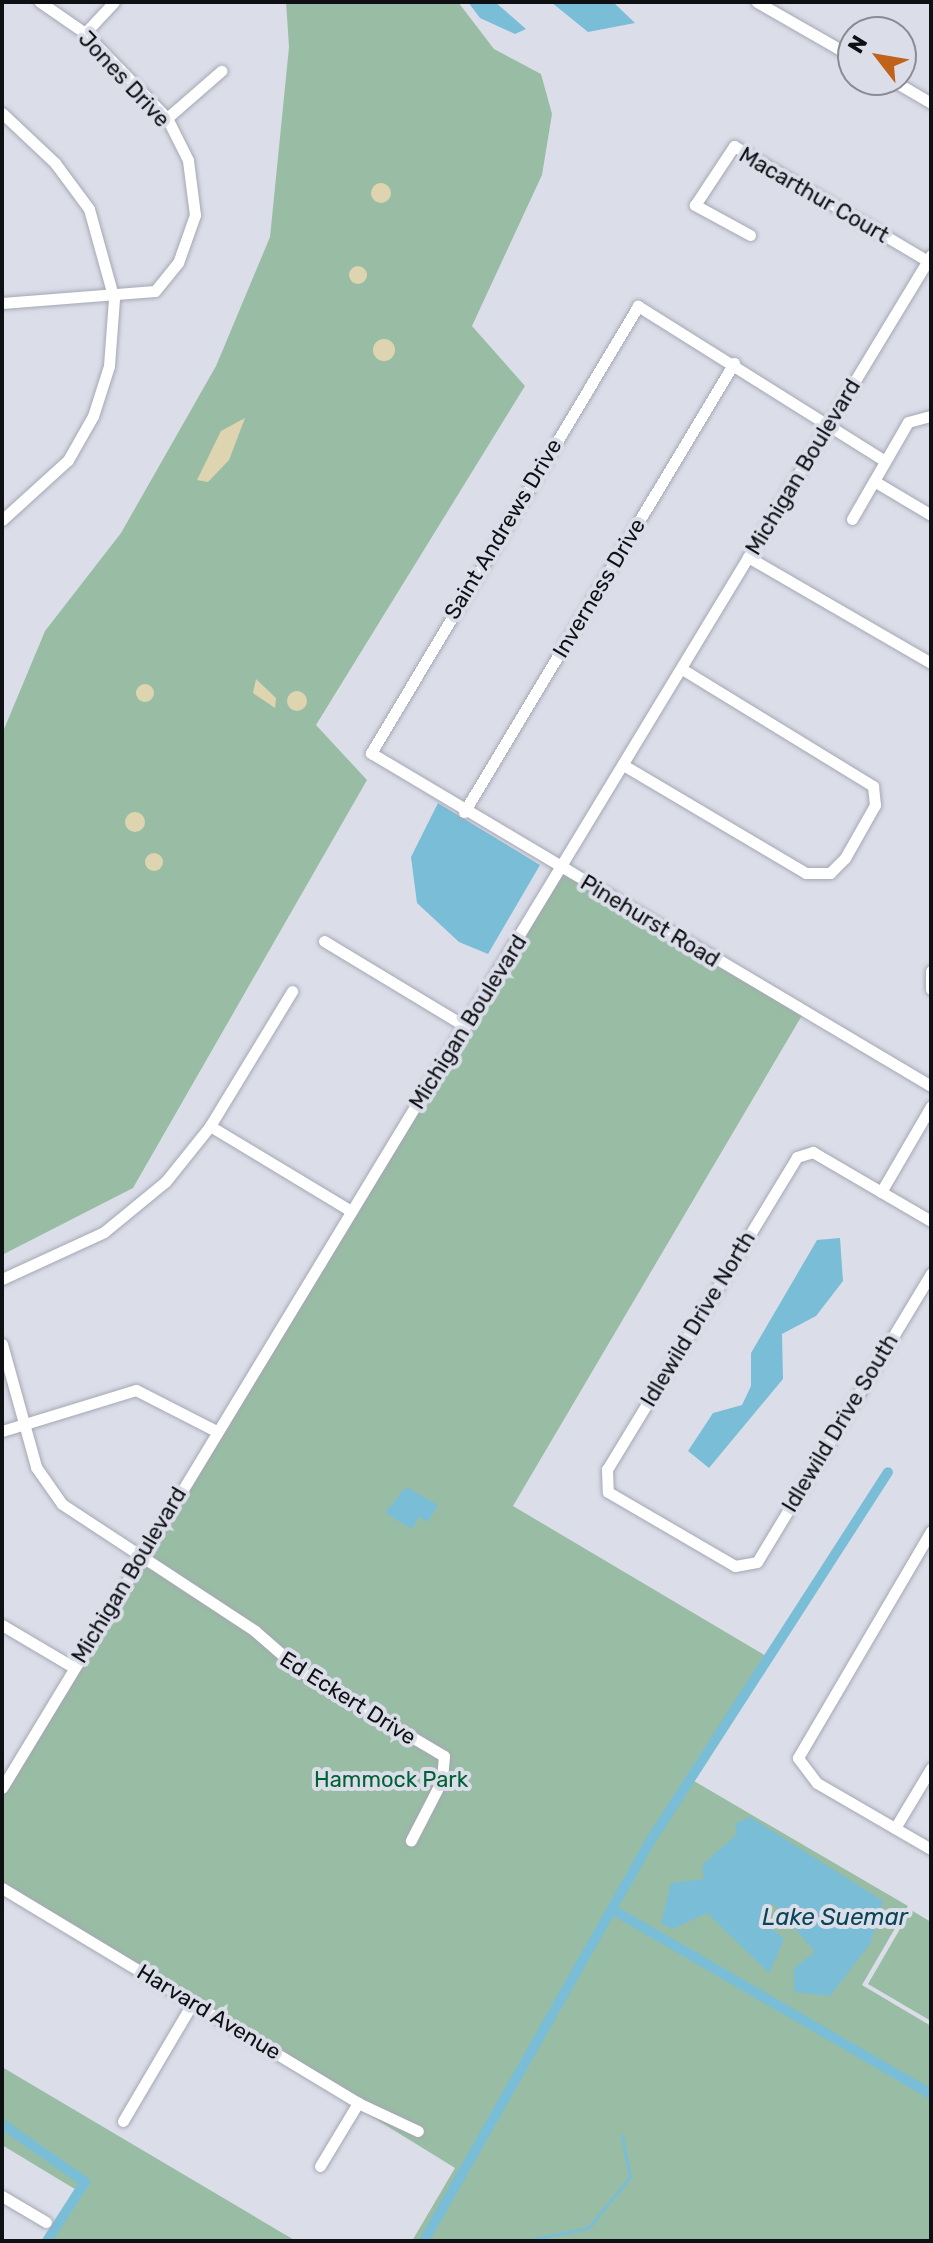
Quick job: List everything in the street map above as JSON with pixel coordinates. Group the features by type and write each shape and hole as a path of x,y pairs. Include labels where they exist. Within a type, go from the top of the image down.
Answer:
{"street":[{"name":"Jones Drive","path":"2,303 114,299 155,291 191,237 192,175 167,118 85,33 40,2"},
{"path":"85,33 114,2"},
{"path":"757,2 837,48"},
{"path":"167,118 221,71"},
{"path":"2,113 55,163 89,209 114,299 109,366 93,416 68,460 2,520"},
{"name":"Macarthur Court","path":"750,235 695,205 734,146 929,258"},
{"name":"Michigan Boulevard","path":"2,1788 7,1768 73,1667 563,868 929,258"},
{"name":"Saint Andrews Drive","path":"371,753 638,306 734,363"},
{"path":"734,363 831,421 885,461"},
{"name":"Inverness Drive","path":"464,812 734,363"},
{"path":"852,519 908,422 931,416"},
{"path":"874,481 931,515"},
{"path":"748,557 931,663"},
{"path":"625,766 818,877 845,858 875,805 873,786 682,669"},
{"name":"Pinehurst Road","path":"371,753 464,812 931,1086"},
{"path":"324,941 465,1026"},
{"path":"931,971 931,989"},
{"path":"2,1279 104,1232 166,1181 210,1126 292,991"},
{"path":"931,1106 881,1192 931,1221"},
{"path":"210,1126 351,1211"},
{"name":"Idlewild Drive North","path":"745,1569 608,1492 604,1482 797,1157 813,1152 881,1192"},
{"name":"Idlewild Drive South","path":"745,1569 757,1562 931,1273"},
{"path":"2,1344 22,1427 46,1487 139,1557"},
{"path":"2,1431 136,1390 216,1431"},
{"path":"931,1531 798,1749 807,1775 931,1849"},
{"name":"Ed Eckert Drive","path":"139,1557 255,1631 302,1672 444,1756 442,1780 411,1840"},
{"path":"2,1625 73,1667"},
{"path":"895,1828 931,1768"},
{"name":"Harvard Avenue","path":"2,1888 358,2103 418,2131"},
{"path":"123,2121 193,2002"},
{"path":"320,2166 358,2103"},
{"path":"2,2196 46,2222"}],"green space":[{"path":"286,2 458,2 494,49 541,74 552,114 542,175 472,326 525,386 316,725 367,780 133,1188 2,1255 2,734 45,631 121,533 216,366 270,237 289,47"},
{"name":"Hammock Park","path":"563,868 804,1012 513,1506 771,1659 694,1781 908,1906 862,1985 931,2026 931,2241 412,2241 455,2168 2,1888 2,1788"},
{"path":"911,1910 931,1922 931,2021 868,1984"},
{"path":"2,2067 296,2241 47,2241 78,2191 2,2145"}],"sand":[{"path":"381,183 388,186 391,193 388,200 381,203 374,200 371,193 374,186"},
{"path":"354,266 362,266 367,275 365,282 354,284 349,279 349,271"},
{"path":"384,339 392,342 395,350 392,358 384,361 376,358 373,350 376,342"},
{"path":"245,418 229,460 208,482 197,480 221,431"},
{"path":"256,679 276,698 275,708 253,693"},
{"path":"145,684 154,693 145,702 136,693"},
{"path":"297,691 304,694 307,701 304,708 297,711 290,708 287,701 290,694"},
{"path":"135,812 142,815 145,822 142,829 135,832 128,829 125,822 128,815"},
{"path":"150,853 158,853 163,862 161,869 150,871 145,866 145,858"}],"water":[{"path":"468,2 495,2 526,29 515,34 480,18"},
{"path":"551,2 613,2 635,23 588,32"},
{"path":"438,803 540,865 488,954 459,942 417,903 411,857"},
{"path":"840,1238 843,1281 816,1316 782,1334 783,1379 709,1468 688,1451 713,1413 742,1405 751,1386 751,1353 817,1240"},
{"path":"406,1487 438,1505 428,1522 419,1517 412,1529 385,1513"},
{"name":"Lake Suemar","path":"750,1817 883,1901 870,1944 830,1996 794,1992 794,1968 815,1952 773,1903 760,1917 784,1939 769,1973 707,1913 672,1929 661,1923 671,1883 704,1879 702,1865 737,1834 735,1824"}],"waterway":[{"path":"424,2241 649,1843 888,1472"},
{"path":"615,1911 931,2094"},
{"path":"2,2124 85,2182 47,2241"},
{"path":"524,2241 588,2228 630,2177 622,2136"}]}
